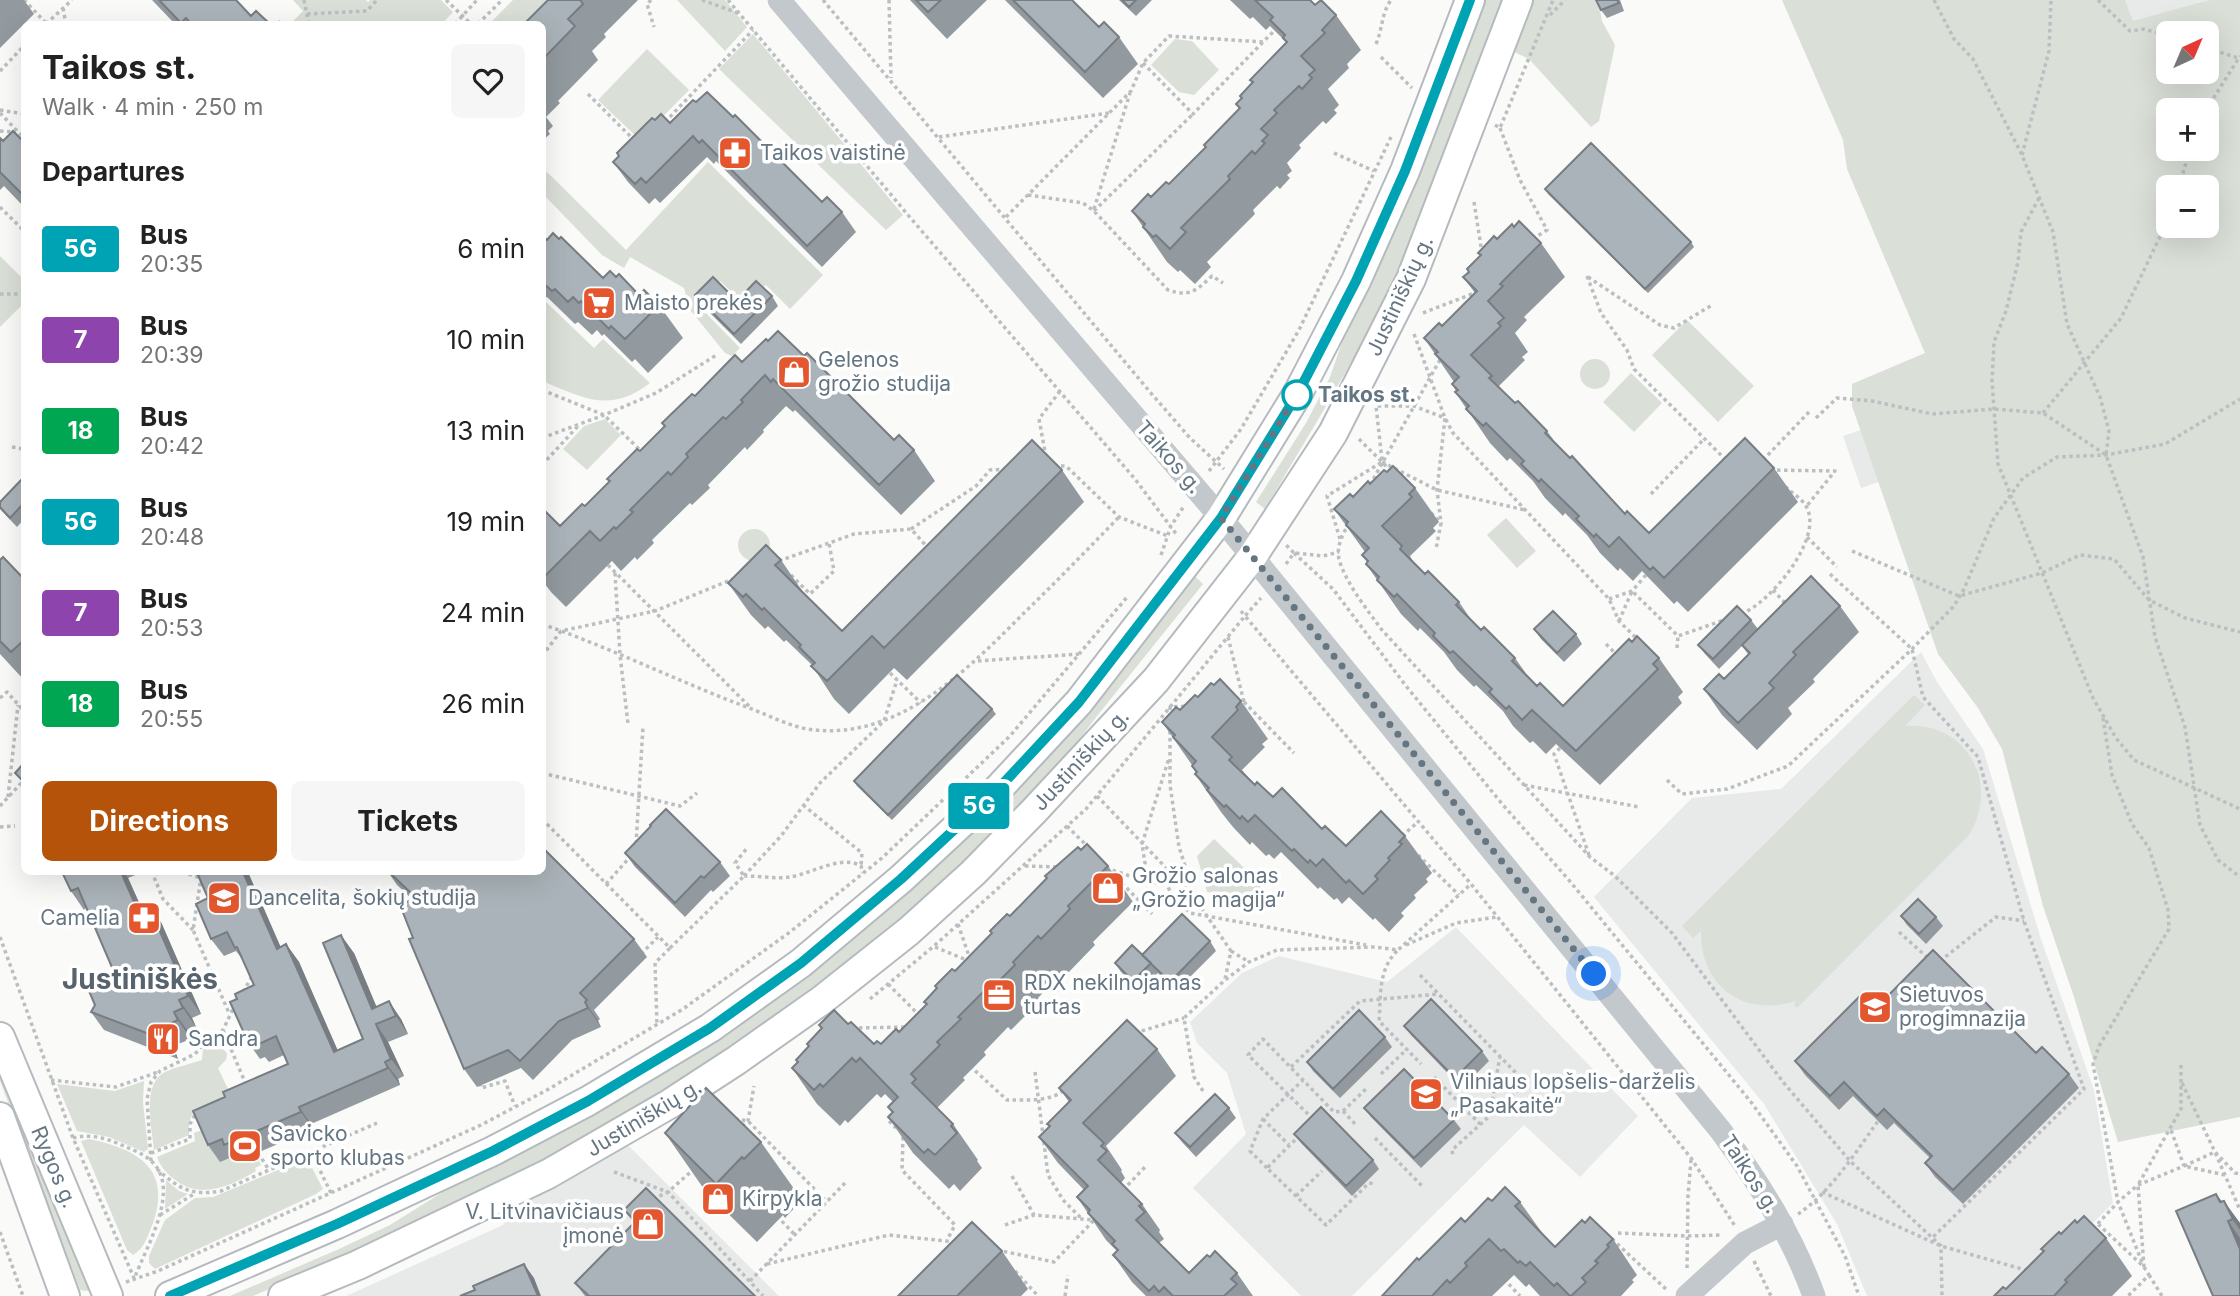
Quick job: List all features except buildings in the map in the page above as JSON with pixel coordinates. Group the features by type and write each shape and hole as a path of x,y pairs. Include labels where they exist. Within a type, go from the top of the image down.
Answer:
{"main road":[{"name":"Justiniškių g.","path":"170,1296 337,1224 504,1146 588,1101 710,1028 801,963 901,879 999,788 1079,702 1221,518 1298,393 1338,318 1405,171 1418,95 1470,0"},
{"name":"Justiniškių g.","path":"284,1296 358,1265 548,1174 671,1103 822,1000 909,931 973,873 1033,812 1156,680 1252,557 1333,433 1411,279 1518,0"},
{"name":"Rygos g.","path":"0,1037 107,1293"},
{"name":"Rygos g.","path":"0,1117 65,1296"}],"street":[{"name":"Taikos g.","path":"779,0 1221,518 1721,1131 1765,1192 1803,1265 1814,1296"},
{"path":"1686,1287 1745,1243 1782,1224"}],"path":[{"path":"24,0 44,21"},
{"path":"50,21 72,0"},
{"path":"304,0 308,21"},
{"path":"307,14 367,11 377,0"},
{"path":"446,0 468,21"},
{"path":"458,21 477,0"},
{"path":"481,21 502,0"},
{"path":"651,0 647,4 654,27"},
{"path":"702,0 740,14"},
{"path":"889,0 891,80"},
{"path":"1376,44 1381,32 1382,12 1391,0"},
{"path":"1500,128 1553,0"},
{"path":"1548,16 1565,0"},
{"path":"1934,0 1954,39 1973,59 2022,155 2053,232 2067,324 2100,397 2109,431 2106,455 2143,557 2155,637 2185,727 2200,825 2218,860 2240,877"},
{"path":"2022,155 2049,51 2051,0"},
{"path":"2098,0 2130,31 2144,29 2156,32"},
{"path":"63,8 65,21"},
{"path":"1094,211 1194,114 1280,25"},
{"path":"659,128 753,30"},
{"path":"1094,211 1131,91 1143,63 1170,36 1263,42"},
{"path":"0,71 21,49"},
{"path":"2213,98 2239,57 2219,51"},
{"path":"1381,57 1418,95"},
{"path":"1143,63 1194,114"},
{"path":"1006,217 1131,91"},
{"path":"587,94 641,147"},
{"path":"0,112 21,114"},
{"path":"0,112 19,133"},
{"path":"939,137 1109,113"},
{"path":"1474,114 1500,128 1520,180 1547,230 1526,243"},
{"path":"0,131 19,133"},
{"path":"1160,559 1171,526 1241,429 1299,330 1393,134"},
{"path":"1334,153 1374,171"},
{"path":"1028,195 1083,203 1094,211 1168,290 1184,295 1199,289 1212,275 1223,283"},
{"path":"2039,198 2021,232 2006,312 1994,342 1992,381 1998,464 2093,698 2116,738 2134,760 2240,809"},
{"path":"1474,202 1484,264"},
{"path":"0,207 21,228"},
{"path":"2043,413 2121,318 2159,238"},
{"path":"1712,305 1674,328 1660,325 1587,276 1601,313 1627,350 1634,369 1728,462"},
{"path":"1471,303 1481,284"},
{"path":"1423,313 1477,292"},
{"path":"0,294 21,294"},
{"path":"1414,334 1453,433 1609,599 1619,621 1642,644"},
{"path":"546,437 656,393 718,354"},
{"path":"1369,486 1442,356"},
{"path":"1060,391 1039,419 1047,466 1066,466 1119,517 1168,536"},
{"path":"546,392 604,415 651,461"},
{"path":"1816,418 1837,398 1872,401 1932,414 1994,409 2043,413 2106,455"},
{"path":"1667,780 1682,794 1727,789 1788,766 1954,606 1994,518 2023,478 2057,457 2106,455 2165,444 2240,399"},
{"path":"1382,462 1376,406 1414,406 1445,418"},
{"path":"1739,615 1751,610 1785,579 1807,537 1810,522 1806,507 1762,462 1810,411"},
{"path":"1436,548 1441,523 1437,490 1445,418"},
{"path":"546,461 580,424"},
{"path":"1359,439 1399,480"},
{"path":"1651,494 1704,439"},
{"path":"12,447 21,448"},
{"path":"1382,462 1437,490 1525,510"},
{"path":"1382,462 1327,496 1340,539 1339,559 1360,602 1382,630 1590,857 1615,876 1672,933 1783,1082 1850,1161 1941,1246 1941,1296"},
{"path":"1045,474 1054,466"},
{"path":"770,564 854,534 911,528 976,486 990,470 1013,468"},
{"path":"1769,470 1835,471 1806,507"},
{"path":"1424,505 1441,523"},
{"path":"546,625 782,722 814,730 841,730 884,721 921,703 976,661 1119,517"},
{"path":"1340,539 1350,521"},
{"path":"911,528 936,557"},
{"path":"1807,537 1837,567"},
{"path":"778,562 810,594 834,571 829,543"},
{"path":"1852,551 1959,596 2042,573 2080,555 2114,559 2149,600 2185,618 2240,632"},
{"path":"1339,552 1323,556 1294,553 1333,589 1503,805 1751,1102 1797,1166 1845,1256 1859,1296"},
{"path":"608,565 752,709"},
{"path":"615,571 620,655 628,724"},
{"path":"1830,574 1912,649 1923,697 1978,757 2024,921 2084,1090 1933,1237"},
{"path":"1619,621 1632,591 1646,575"},
{"path":"546,651 561,631 655,611 738,577"},
{"path":"1773,590 1792,610"},
{"path":"107,1293 481,1125 559,1083 684,1009 790,932 863,874 1010,736 1133,591"},
{"path":"1609,599 1632,591"},
{"path":"1632,591 1678,636"},
{"path":"870,999 934,946 1097,796 1245,616 1471,884 1691,1158 1686,1287"},
{"path":"1678,636 1727,619"},
{"path":"1677,648 1678,636"},
{"path":"1227,637 1244,702 1294,753"},
{"path":"1606,644 1624,662"},
{"path":"976,661 1080,654"},
{"path":"890,673 921,703"},
{"path":"657,1025 655,963 744,876 780,836 820,783 884,721 897,680"},
{"path":"0,686 21,708"},
{"path":"0,698 7,692"},
{"path":"1232,703 1244,702"},
{"path":"8,797 18,705"},
{"path":"1170,707 1195,705"},
{"path":"1170,707 1170,785 1180,847 1196,900"},
{"path":"2103,715 2112,775 2132,824 2149,848 2168,910 2168,929 2099,1046 2093,1064 2118,1202 2144,1267 2162,1296"},
{"path":"606,884 636,850 643,727"},
{"path":"1560,748 1554,754 1590,857"},
{"path":"1144,906 1148,882 1142,844 1170,754"},
{"path":"546,774 680,806 697,793"},
{"path":"0,806 21,783"},
{"path":"1524,785 1639,807"},
{"path":"1097,796 1196,900 1231,951 1249,962"},
{"path":"803,805 862,853 863,874"},
{"path":"1396,843 1419,821"},
{"path":"546,823 670,948"},
{"path":"1067,826 1091,851"},
{"path":"0,827 15,827"},
{"path":"744,876 735,863 748,847"},
{"path":"1410,847 1459,895"},
{"path":"1099,859 1152,914"},
{"path":"744,876 789,877 840,863 855,862 862,866"},
{"path":"1023,866 1071,867"},
{"path":"1095,867 1107,868 1148,882 1167,884"},
{"path":"156,875 154,877 163,899 192,929 229,1013"},
{"path":"192,875 201,878 209,875"},
{"path":"1171,875 1167,884 1171,894 1190,913 1375,947 1398,950 1418,938 1456,923 1498,918"},
{"path":"192,929 201,878"},
{"path":"1421,1063 1379,1021 1382,975 1386,962 1471,884"},
{"path":"1899,932 1935,965 1996,917 2024,921"},
{"path":"934,946 971,962 958,924"},
{"path":"0,937 73,1138 134,1279"},
{"path":"640,955 658,937"},
{"path":"1126,1038 1184,1018 1225,979 1249,962 1277,950 1375,947"},
{"path":"1225,979 1231,951"},
{"path":"242,994 255,972"},
{"path":"1420,975 1527,1083 1452,1150 1453,1157"},
{"path":"888,984 922,1018"},
{"path":"1291,1067 1360,1001 1439,994"},
{"path":"51,1080 116,1087 160,1071 195,1054 206,1041 223,1030 229,1013 236,1004"},
{"path":"1184,1018 1194,1077 1203,1091"},
{"path":"847,1028 916,1027"},
{"path":"223,1030 248,1091 240,1094"},
{"path":"1328,1106 1314,1121 1248,1055 1263,1039 1334,1112 1343,1111 1368,1087"},
{"path":"1381,1074 1407,1049"},
{"path":"1490,1116 1500,1056"},
{"path":"2144,1267 2138,1185 2181,1109 2181,1065"},
{"path":"970,1066 1007,1100 1038,1099 1059,1094 1069,1086"},
{"path":"151,1161 147,1099 150,1082 160,1071"},
{"path":"1035,1072 1048,1175 1063,1200 1082,1219"},
{"path":"488,1076 479,1084 481,1088 505,1081 515,1107"},
{"path":"1434,1077 1480,1124"},
{"path":"1303,1080 1264,1119 1250,1151 1326,1225 1369,1183 1375,1184"},
{"path":"2181,1081 2240,1210"},
{"path":"738,1130 748,1121 754,1086"},
{"path":"151,1153 190,1139 192,1116 198,1110"},
{"path":"1343,1111 1356,1125"},
{"path":"735,1119 748,1121 827,1202"},
{"path":"1264,1119 1290,1145"},
{"path":"889,1121 903,1136 902,1170 955,1225 947,1240"},
{"path":"1816,1202 1878,1121"},
{"path":"73,1138 83,1135 113,1141 151,1161 185,1190 195,1193 221,1191 377,1124"},
{"path":"1267,1168 1306,1129"},
{"path":"2170,1129 2184,1166"},
{"path":"1375,1138 1423,1187"},
{"path":"311,1152 331,1192"},
{"path":"2090,1233 2118,1202 2138,1185 2215,1152"},
{"path":"2215,1152 2235,1173 2240,1174"},
{"path":"257,1153 268,1170"},
{"path":"644,1203 668,1192 698,1165"},
{"path":"1119,1194 1147,1165"},
{"path":"2184,1166 2225,1175"},
{"path":"134,1279 160,1215 162,1177 158,1169"},
{"path":"1296,1196 1322,1171"},
{"path":"614,1172 668,1192 763,1296"},
{"path":"1012,1175 1034,1215"},
{"path":"750,1281 845,1183"},
{"path":"1822,1192 1941,1246 2029,1271"},
{"path":"160,1215 195,1193"},
{"path":"775,1214 795,1235"},
{"path":"1003,1259 994,1250 1054,1262 1099,1214"},
{"path":"1005,1226 1034,1215 1094,1220"},
{"path":"2098,1224 2144,1267"},
{"path":"0,1232 23,1296"},
{"path":"1618,1233 1687,1236 1727,1234"},
{"path":"767,1264 889,1235 958,1243"},
{"path":"1610,1238 1673,1296"},
{"path":"1012,1268 1038,1296"},
{"path":"1498,1273 1520,1296"},
{"path":"1065,1296 1068,1275"},
{"path":"2128,1296 2149,1275"}],"shaded area":[{"path":"293,0 441,0 453,12 445,21 293,21 303,11"},
{"path":"513,0 581,0 546,22 492,21"},
{"path":"677,0 725,0 747,27 725,51"},
{"path":"1479,0 1504,0 1414,235 1366,336 1265,509 1256,502 1306,423 1330,377 1350,319"},
{"path":"1529,0 1598,0 1602,21 1615,45 1599,121 1591,127 1529,59 1512,51"},
{"path":"1782,0 2125,0 2133,21 2209,0 2240,0 2240,1117 2118,1142 2043,906 2002,749 1978,708 1938,654 1852,406 1852,384 1925,353 1847,169 1843,140"},
{"path":"2125,0 2209,0 2133,22"},
{"path":"753,34 903,215 886,230 719,69"},
{"path":"1175,39 1192,41 1219,70 1194,95 1179,92 1151,65"},
{"path":"647,49 689,90 640,140 598,100"},
{"path":"708,162 823,275 790,309 766,285 745,305 720,281 698,305 740,348 732,356 725,353 691,311 684,288 630,257 624,268 602,255 546,197 546,173 626,250"},
{"path":"0,256 21,277 21,306 0,327"},
{"path":"546,302 594,348 603,339 650,383 624,398 599,400 547,383"},
{"path":"1687,320 1754,386 1718,422 1652,355"},
{"path":"1595,359 1606,363 1610,374 1606,385 1595,389 1584,385 1580,374 1584,363"},
{"path":"1631,373 1662,403 1634,432 1603,402"},
{"path":"605,419 621,435 587,470 563,449 584,426"},
{"path":"1861,430 1879,482 1861,488 1843,436"},
{"path":"1506,518 1536,551 1517,568 1487,535"},
{"path":"754,529 765,534 770,545 765,556 754,561 743,556 738,545 743,534"},
{"path":"1195,576 1203,584 1097,716 1031,804 912,915 825,985 691,1078 572,1146 416,1226 253,1296 230,1296 390,1225 459,1182 710,1042 1105,689"},
{"name":"Sietuvos progimnazija","path":"1921,652 1937,682 1983,749 2041,939 2094,1090 2113,1203 2020,1296 1867,1296 1837,1224 1764,1104 1594,897 1692,798 1781,789"},
{"path":"1914,695 1925,705 1905,726 1927,727 1945,734 1960,745 1972,759 1979,776 1981,795 1978,815 1969,835 1797,1008 1794,1005 1796,1001 1759,1005 1742,1001 1728,993 1708,968 1701,931 1693,938 1682,926"},
{"path":"1214,839 1262,885 1249,903 1207,892 1197,856"},
{"name":"Vilniaus lopšelis-darželis „Pasakaitė“","path":"1456,927 1638,1116 1580,1177 1524,1125 1352,1296 1301,1296 1193,1188 1246,1134 1227,1073 1197,1043 1190,1022 1242,973 1279,956 1387,982"},
{"path":"214,1042 220,1044 227,1054 226,1060 218,1068 228,1089 222,1097 192,1115 189,1135 154,1150 150,1119 153,1086 165,1072 202,1060 203,1048"},
{"path":"0,1058 90,1288 88,1291 80,1290 0,1081"},
{"path":"144,1081 143,1102 148,1149 144,1152 109,1137 77,1131 57,1084 115,1091"},
{"path":"205,1129 237,1162 256,1154 261,1165 247,1176 218,1188 198,1189 178,1182 165,1171 157,1157 195,1141 194,1133"},
{"path":"89,1139 135,1155 154,1175 158,1188 158,1204 148,1237 133,1255 127,1250 81,1141"},
{"path":"628,1145 779,1296 346,1296 503,1225 511,1210 521,1202"},
{"path":"307,1158 323,1189 316,1194 155,1269 149,1263 149,1256 165,1220 195,1198 213,1197"},
{"path":"166,1180 179,1191 188,1194 165,1209"}],"bus line":[{"name":"5G","path":"170,1296 337,1224 493,1151 588,1101 710,1028 801,963 901,879 999,788 1079,702 1221,518 1298,393 1356,281 1405,171 1470,0"}],"place":[{"name":"Taikos vaistinė","path":"735,153"},
{"name":"Maisto prekės","path":"599,303"},
{"name":"Gelenos grožio studija","path":"794,372"},
{"name":"Taikos st.","path":"1297,395"},
{"name":"Grožio salonas „Grožio magija“","path":"1108,888"},
{"name":"Dancelita, šokių studija","path":"224,898"},
{"name":"Camelia","path":"144,918"},
{"name":"RDX nekilnojamas turtas","path":"999,995"},
{"name":"Sietuvos progimnazija","path":"1875,1007"},
{"name":"Sandra","path":"163,1039"},
{"name":"Vilniaus lopšelis-darželis „Pasakaitė“","path":"1426,1094"},
{"name":"Savicko sporto klubas","path":"245,1146"},
{"name":"Kirpykla","path":"718,1199"},
{"name":"V. Litvinavičiaus įmonė","path":"648,1224"}],"district":[{"name":"Justiniškės","path":"140,979"}],"route":[{"path":"1297,395 1298,393 1221,518 1594,974"}]}
